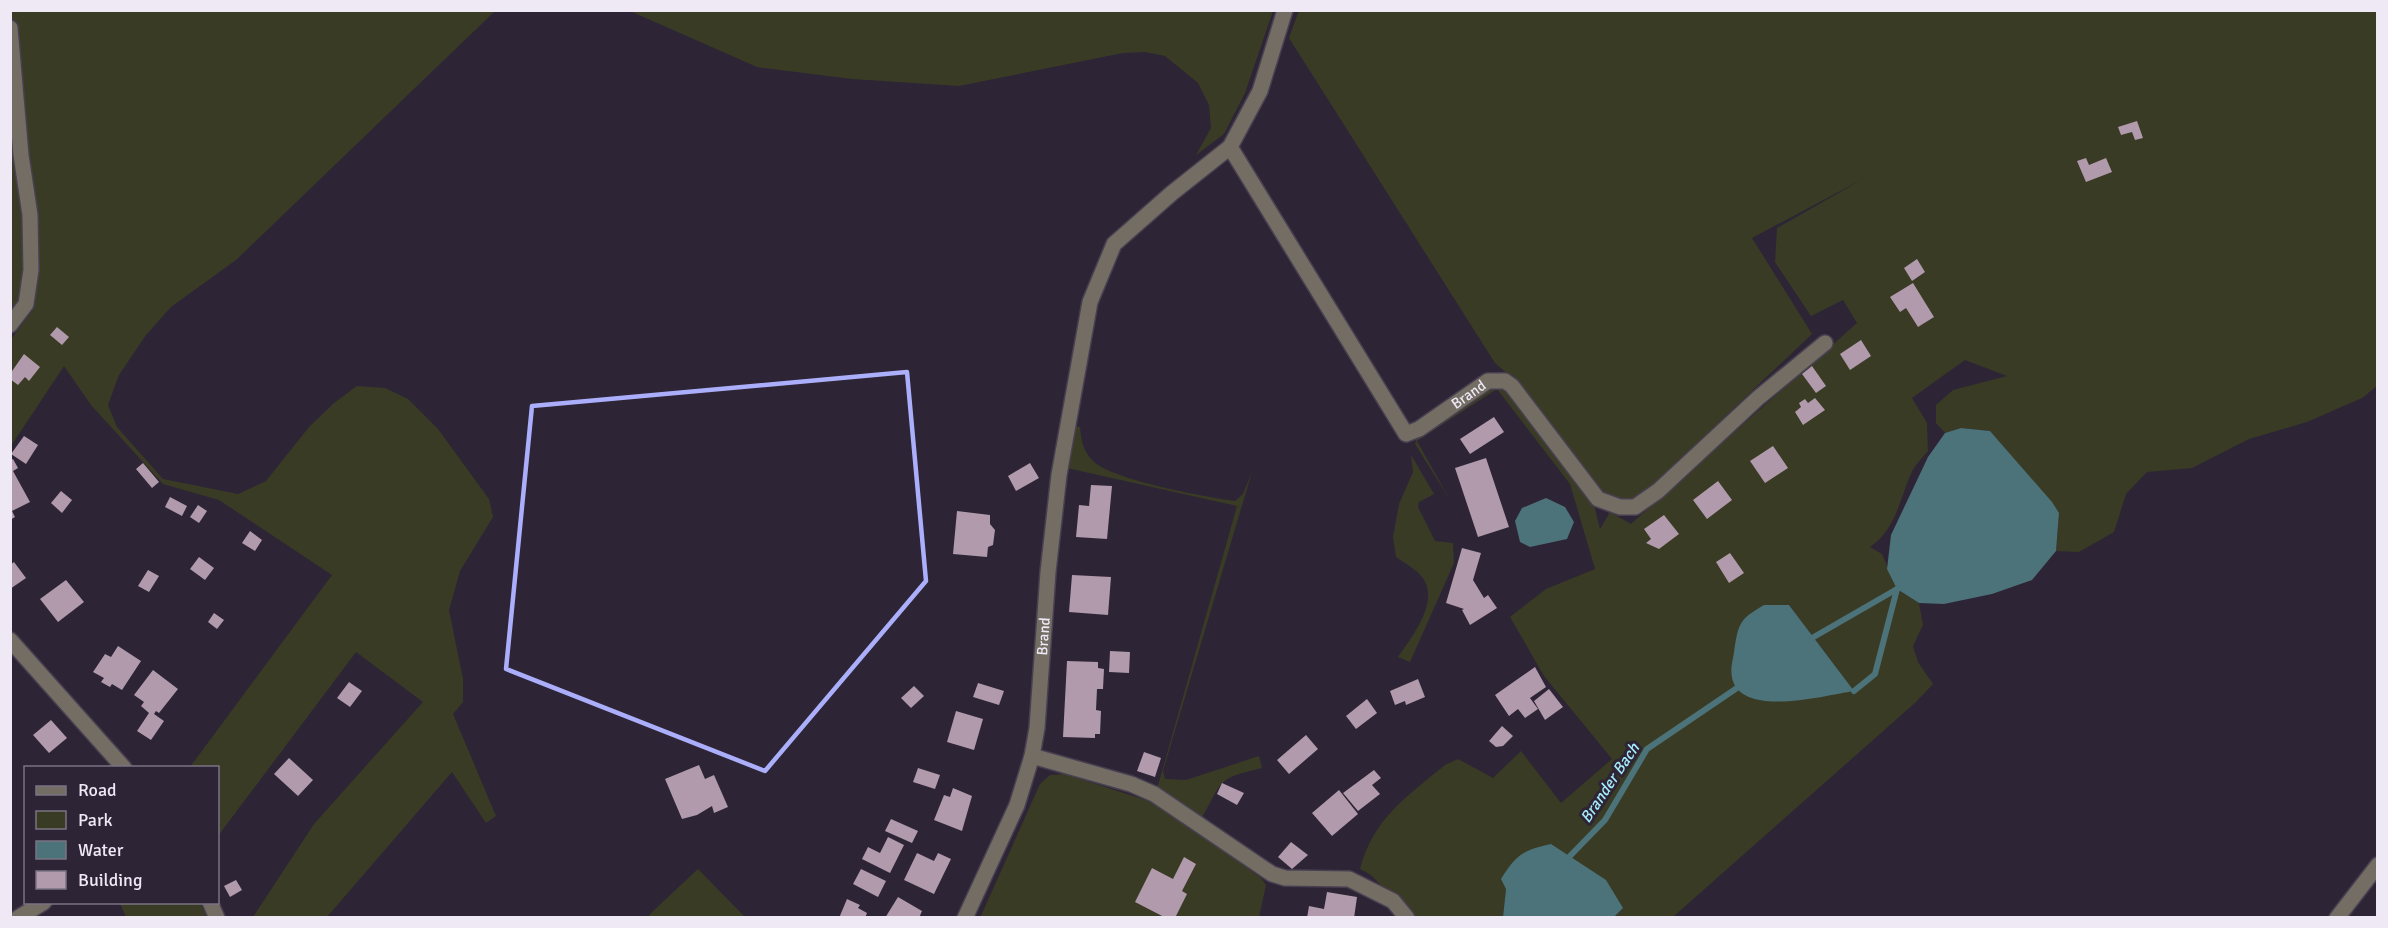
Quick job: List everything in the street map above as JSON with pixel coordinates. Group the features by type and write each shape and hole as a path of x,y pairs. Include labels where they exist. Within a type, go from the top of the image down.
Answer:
{"street":[{"name":"Brand","path":"965,918 1017,805 1032,756 1037,728 1047,572 1059,475 1090,302 1114,244 1172,193 1230,147 1260,91 1285,10"},
{"path":"10,28 21,155 30,215 31,270 26,304 10,325"},
{"name":"Brand","path":"1230,147 1406,434 1419,429 1488,381 1505,381 1512,386 1598,498 1609,504 1635,507 1658,491 1758,398 1825,343"},
{"path":"10,640 122,766"},
{"path":"1032,756 1131,784 1154,794 1272,874 1285,878 1349,879 1393,901 1407,918"},
{"path":"2337,918 2378,865"},
{"path":"18,918 42,904"},
{"path":"210,904 217,918"}],"highlighted area":[{"path":"907,372 926,581 765,771 506,669 532,406"}],"green space":[{"path":"1299,10 2377,11 2377,386 2362,398 2307,422 2249,439 2192,468 2147,472 2126,494 2114,532 2079,552 2056,551 2059,513 1990,431 1961,428 1945,433 1936,423 1936,405 1953,390 2007,376 1965,360 1912,398 1927,423 1928,451 1912,471 1896,514 1886,532 1870,547 1882,554 1897,589 1919,603 1923,625 1913,646 1918,662 1933,684 1916,702 1673,917 1614,917 1623,908 1551,844 1506,889 1503,917 1415,917 1405,903 1371,875 1360,869 1373,836 1382,823 1404,799 1445,765 1458,759 1493,778 1521,751 1561,803 1612,759 1544,676 1510,617 1546,589 1595,569 1570,484 1497,389 1417,441 1450,500 1415,444 1417,437 1486,389 1497,385 1505,387 1594,505 1600,529 1610,512 1631,524 1857,323 1843,300 1811,316 1775,262 1777,228 1863,179 1752,238 1812,334 1635,502 1610,501 1593,490 1519,384 1495,363 1289,38","holes":["1789,605 1853,691 1742,621"]},
{"path":"10,11 495,11 236,260 171,307 146,335 119,375 108,405 117,427 163,479 238,494 266,481 309,427 334,403 357,386 385,388 408,399 438,429 489,499 493,517 460,571 449,610 463,679 463,702 453,714 496,816 486,823 452,772 327,917 253,917 314,824 423,702 356,652 219,835 219,766 191,766 332,575 219,500 163,484 91,405 64,366 11,446 11,339 33,310 36,295 21,296 11,313"},
{"path":"630,11 1273,11 1245,93 1224,134 1196,155 1211,128 1209,105 1198,83 1165,56 1145,52 1123,53 959,86 852,79 757,67"},
{"path":"1073,425 1080,427 1083,445 1093,461 1119,475 1139,481 1182,492 1235,501 1243,494 1252,472 1163,771 1165,779 1186,780 1259,756 1262,768 1237,775 1223,782 1202,818 1205,821 1157,789 1237,506 1067,468"},
{"path":"1411,455 1434,494 1419,502 1418,507 1435,541 1453,543 1454,563 1410,662 1398,657 1422,619 1428,597 1427,587 1422,577 1396,557 1393,537 1399,504 1413,472"},
{"path":"1065,774 1161,805 1261,878 1266,885 1259,917 980,918 1040,784 1050,775"},
{"path":"698,869 745,917 648,917 651,913"},
{"path":"120,904 200,904 207,917 126,917"}],"water":[{"path":"1961,428 1990,431 2052,502 2059,513 2056,551 2032,580 1992,594 1944,604 1919,603 1897,589 1887,569 1891,535 1928,457 1945,433"},
{"path":"1546,498 1565,507 1574,522 1567,539 1530,547 1520,542 1515,521 1522,508"},
{"path":"1764,605 1789,605 1854,691 1775,702 1756,699 1741,692 1732,679 1737,634 1744,619"},
{"path":"1551,844 1606,880 1623,908 1614,917 1503,917 1506,889 1501,879 1506,871 1527,851"}],"building":[{"path":"2137,121 2143,138 2135,140 2132,132 2121,135 2118,127"},
{"path":"2086,158 2089,165 2106,158 2112,172 2086,182 2077,161"},
{"path":"1917,259 1925,272 1912,281 1904,268"},
{"path":"1913,283 1934,317 1918,327 1906,308 1900,312 1890,297"},
{"path":"57,327 69,337 62,345 50,335"},
{"path":"1861,340 1871,356 1850,370 1840,354"},
{"path":"24,354 40,367 29,381 25,377 18,385 10,379 10,374"},
{"path":"1812,366 1826,386 1816,393 1802,374"},
{"path":"1815,398 1825,410 1803,425 1795,412 1801,407 1799,403 1805,399 1808,403"},
{"path":"1494,417 1504,432 1470,454 1460,439"},
{"path":"24,436 38,445 26,464 11,454"},
{"path":"1773,446 1788,468 1765,483 1750,461"},
{"path":"1486,458 1509,527 1478,537 1455,468"},
{"path":"13,459 18,468 13,471 30,502 12,511 15,517 10,520 10,460"},
{"path":"143,463 159,482 152,488 136,469"},
{"path":"1030,463 1039,478 1016,491 1008,476"},
{"path":"1718,481 1732,500 1707,519 1693,500"},
{"path":"1091,485 1112,486 1107,539 1076,537 1079,505 1089,506"},
{"path":"61,491 72,500 62,513 51,503"},
{"path":"170,497 187,506 182,516 165,507"},
{"path":"198,505 207,511 199,523 190,517"},
{"path":"957,511 990,515 990,524 995,530 993,545 988,547 987,557 953,554"},
{"path":"1664,515 1679,534 1659,549 1646,543 1651,539 1644,529"},
{"path":"250,531 262,540 255,551 242,543"},
{"path":"1462,548 1481,553 1473,580 1484,598 1488,595 1497,608 1470,625 1462,610 1464,609 1446,603"},
{"path":"1730,553 1744,573 1729,583 1716,562"},
{"path":"199,557 214,568 205,580 190,569"},
{"path":"14,562 26,578 10,589 10,565"},
{"path":"148,570 159,576 149,592 138,586"},
{"path":"1072,575 1111,577 1108,615 1069,612"},
{"path":"66,580 84,602 58,622 40,599"},
{"path":"214,613 224,620 217,629 208,622"},
{"path":"118,646 141,661 122,690 112,684 110,687 101,682 104,678 93,672 105,654 111,657"},
{"path":"1110,651 1130,652 1129,673 1109,672"},
{"path":"1067,661 1098,662 1098,668 1104,669 1103,689 1097,689 1096,710 1101,711 1100,734 1095,734 1095,738 1063,737"},
{"path":"1535,667 1546,687 1530,698 1538,709 1525,718 1518,709 1509,716 1495,695"},
{"path":"153,670 178,689 159,713 156,711 154,714 164,721 151,740 137,731 149,713 141,706 144,702 134,695"},
{"path":"1418,679 1425,697 1406,705 1405,701 1395,705 1390,691"},
{"path":"349,682 362,691 350,707 337,698"},
{"path":"978,683 1004,691 999,705 973,697"},
{"path":"914,686 924,696 911,708 901,698"},
{"path":"1549,689 1563,707 1545,720 1534,701"},
{"path":"1367,699 1377,713 1356,729 1346,716"},
{"path":"956,711 983,719 974,750 947,742"},
{"path":"51,720 67,738 49,753 33,735"},
{"path":"1502,726 1513,736 1503,746 1496,747 1489,741"},
{"path":"1306,735 1318,749 1289,774 1277,760"},
{"path":"1144,752 1161,758 1155,777 1137,771"},
{"path":"289,758 313,780 298,796 274,774"},
{"path":"699,765 705,779 714,775 728,807 714,813 712,806 697,815 682,819 665,779"},
{"path":"918,768 940,775 935,789 913,782"},
{"path":"1374,770 1381,778 1372,785 1380,794 1358,811 1343,793"},
{"path":"1222,783 1244,793 1237,805 1217,794"},
{"path":"953,788 972,796 962,831 934,820 944,795 950,797"},
{"path":"1339,790 1358,814 1332,836 1312,813"},
{"path":"891,819 918,831 912,843 885,831"},
{"path":"888,837 904,845 890,873 862,859 868,847 880,853"},
{"path":"1291,842 1308,855 1292,869 1278,857"},
{"path":"917,853 934,861 938,853 951,859 934,894 904,880"},
{"path":"1184,857 1196,864 1182,891 1187,894 1175,918 1166,918 1135,902 1152,868 1173,879"},
{"path":"861,869 886,881 878,897 853,884"},
{"path":"236,880 242,890 230,897 224,886"},
{"path":"1327,892 1357,897 1354,918 1307,918 1309,906 1324,909"},
{"path":"898,897 922,911 919,918 885,918"},
{"path":"847,899 860,905 858,908 867,913 865,918 839,918"}],"waterway":[{"name":"Brander Bach","path":"1812,638 1897,589"},
{"name":"Brander Bach","path":"1854,691 1875,674 1897,589"},
{"name":"Brander Bach","path":"1569,857 1605,820 1647,749 1737,688"}]}
